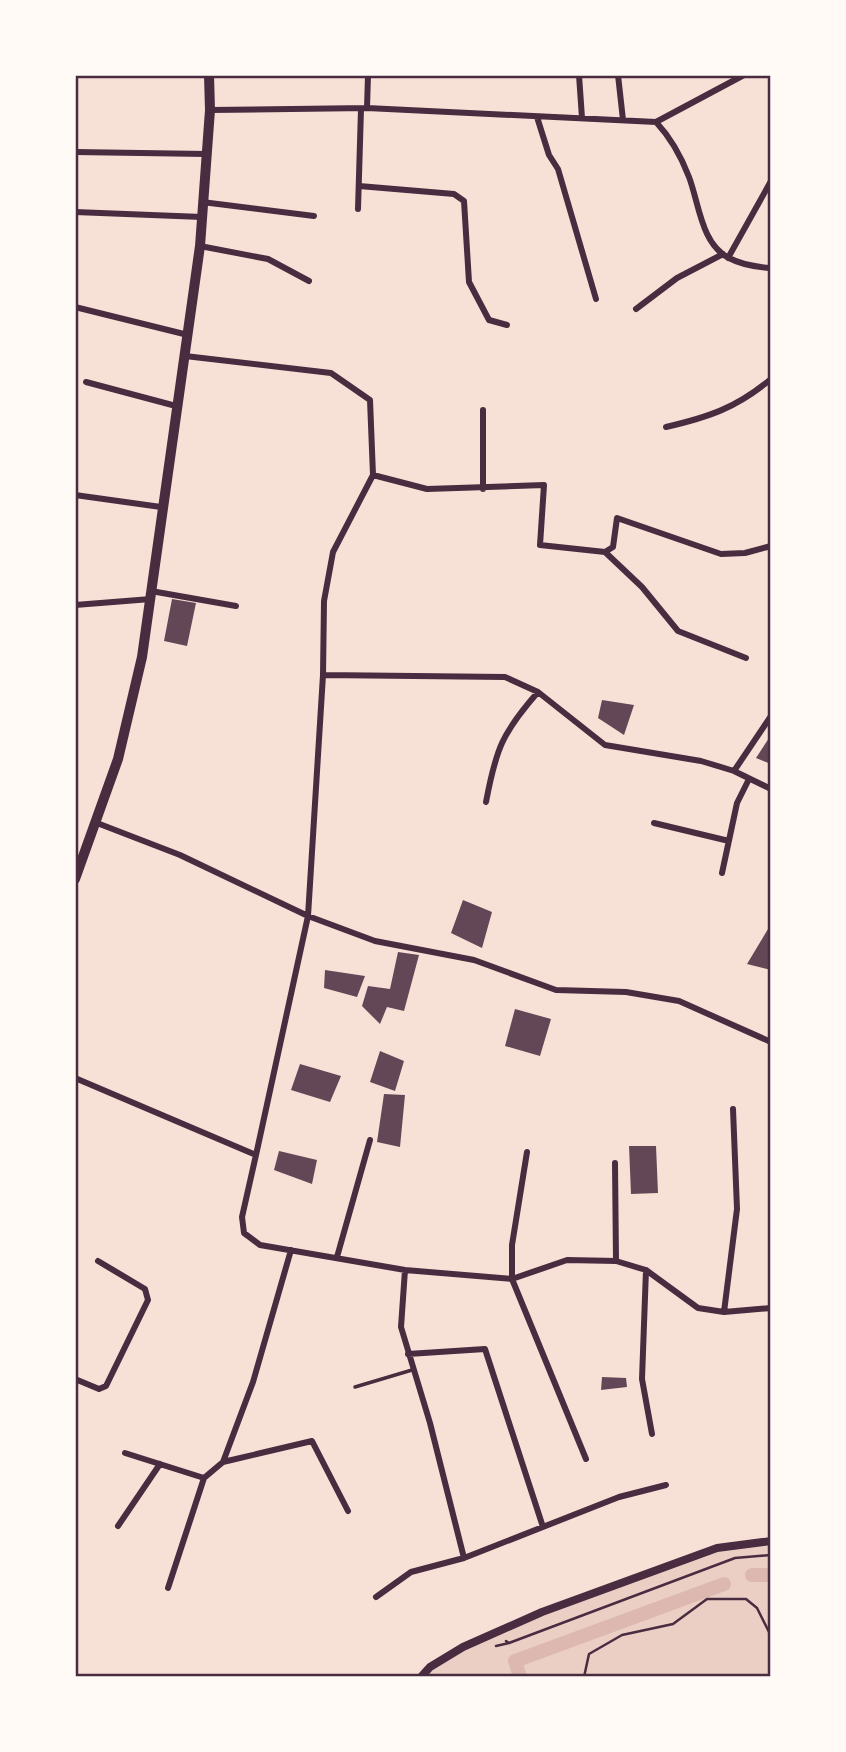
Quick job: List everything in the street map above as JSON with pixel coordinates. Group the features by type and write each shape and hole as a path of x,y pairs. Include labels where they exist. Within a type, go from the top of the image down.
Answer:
{"main road":[{"path":"75,879 97,823 131,711 151,595 161,507 200,246 210,110 209,75"}],"street":[{"path":"358,209 368,75"},
{"path":"579,75 582,118"},
{"path":"618,75 623,120"},
{"path":"210,110 364,108 656,122 744,75"},
{"path":"537,117 549,155 558,169 596,299"},
{"path":"656,122 669,136 688,176 708,236 725,256 753,267 771,268"},
{"path":"75,152 206,155"},
{"path":"636,309 677,278 725,256 771,181"},
{"path":"359,186 454,194 464,201 470,282 489,320 507,325"},
{"path":"202,202 314,216"},
{"path":"75,212 202,217"},
{"path":"200,246 268,258 309,281"},
{"path":"75,307 188,335"},
{"path":"185,356 331,373 370,400 373,475 333,552 324,601 323,675 308,916 242,1217 244,1233 260,1245 405,1270 512,1279 567,1260 616,1261 646,1270 698,1308 724,1312 771,1308"},
{"path":"666,427 712,417 750,396 771,379"},
{"path":"86,382 176,406"},
{"path":"483,410 483,489"},
{"path":"373,475 427,489 544,485 540,545 605,552 614,547 617,518 721,554 745,553 771,546"},
{"path":"75,495 161,507"},
{"path":"605,552 642,587 678,631 746,658"},
{"path":"75,605 151,595 236,606"},
{"path":"323,675 505,677 538,692 604,745 701,761 734,771 771,789"},
{"path":"486,802 494,762 509,724 538,692"},
{"path":"734,771 771,716"},
{"path":"722,873 737,803 749,779"},
{"path":"654,822 729,841"},
{"path":"97,823 180,855 308,916 375,941 474,960 556,990 626,992 679,1001 771,1042"},
{"path":"75,1078 256,1155"},
{"path":"724,1312 737,1209 733,1109"},
{"path":"337,1257 370,1140"},
{"path":"527,1152 512,1245 512,1279 586,1459"},
{"path":"615,1163 616,1261"},
{"path":"223,1462 253,1382 291,1250"},
{"path":"75,1378 99,1389 106,1386 148,1300 145,1289 98,1261"},
{"path":"405,1270 401,1327 430,1423 464,1558"},
{"path":"646,1270 642,1379 652,1434"},
{"path":"408,1354 485,1349 543,1527"},
{"path":"168,1588 204,1478 223,1462 312,1441 348,1511"},
{"path":"125,1453 204,1478"},
{"path":"118,1526 160,1464"},
{"path":"376,1597 411,1572 464,1558 620,1497 666,1485"},
{"path":"421,1677 430,1667 463,1647 542,1612 718,1548 771,1541"}],"lane":[{"path":"355,1387 412,1370"}],"path":[{"path":"485,1648 509,1643 734,1558 771,1555"},
{"path":"584,1677 589,1654 622,1635 673,1624 707,1599 746,1599 757,1608 771,1636"},
{"path":"494,1634 509,1643"},
{"path":"731,1677 764,1677"}],"shaded area":[{"path":"771,1541 771,1677 421,1677 430,1667 542,1612 717,1548"}],"building":[{"path":"172,599 196,603 187,646 164,641"},
{"path":"602,700 634,705 624,735 598,718"},
{"path":"771,735 771,764 756,758"},
{"path":"463,900 492,912 482,948 451,933"},
{"path":"768,929 771,931 771,970 747,964"},
{"path":"398,952 419,955 404,1011 387,1007 380,1024 362,1006 368,986 390,989"},
{"path":"325,970 365,976 357,997 324,988"},
{"path":"515,1009 551,1019 540,1056 505,1046"},
{"path":"380,1051 404,1061 395,1091 370,1082"},
{"path":"300,1064 341,1076 330,1102 291,1090"},
{"path":"384,1094 405,1095 400,1147 377,1142"},
{"path":"629,1146 656,1146 658,1193 631,1194"},
{"path":"279,1151 317,1160 312,1184 274,1170"},
{"path":"602,1377 626,1378 627,1387 601,1390"}],"waterway":[{"path":"752,1575 771,1575"},
{"path":"520,1677 515,1661 724,1584"}]}
